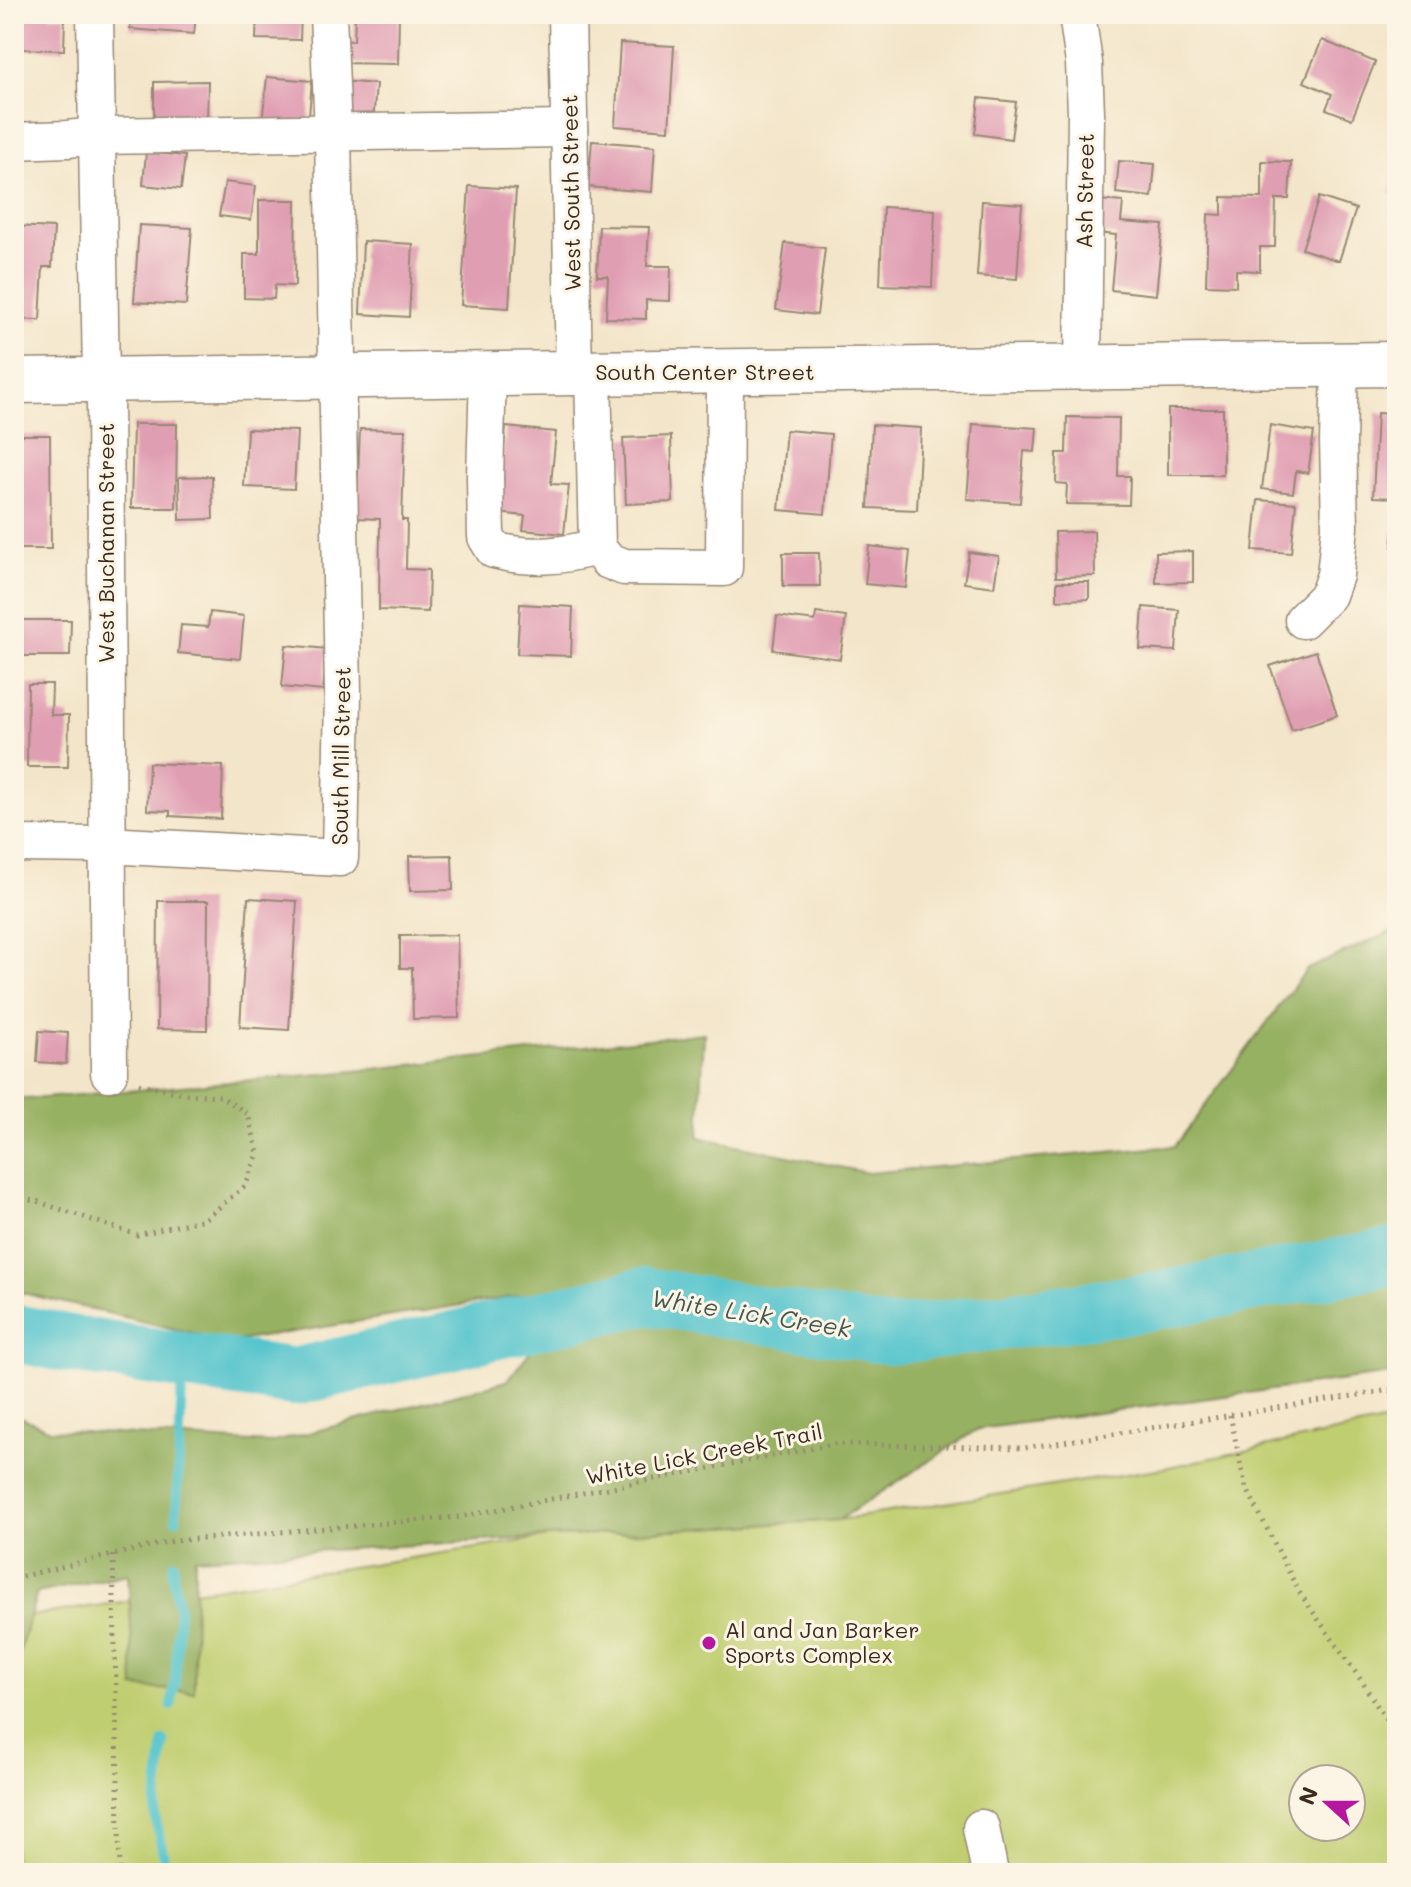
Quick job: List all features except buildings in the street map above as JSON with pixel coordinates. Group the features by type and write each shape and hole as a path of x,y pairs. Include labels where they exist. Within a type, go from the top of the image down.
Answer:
{"main road":[{"name":"South Center Street","path":"14,381 1397,364"}],"street":[{"name":"West Buchanan Street","path":"95,14 101,379 106,401 109,1073"},
{"path":"328,14 338,376"},
{"name":"West South Street","path":"567,14 569,129 597,547"},
{"name":"Ash Street","path":"1077,14 1084,63 1086,113 1083,369"},
{"path":"14,141 97,136 569,129"},
{"path":"1303,620 1328,595 1335,575 1340,527 1340,365"},
{"path":"488,374 486,537 494,550 513,555 567,555 597,547 607,560 624,567 724,568 725,372"},
{"name":"South Mill Street","path":"14,844 107,845 340,858 343,693 338,376"},
{"path":"981,1828 990,1873"}],"path":[{"path":"14,1197 39,1202 137,1235 205,1219 246,1185 258,1153 248,1114 220,1096 146,1087 109,1073"},
{"name":"White Lick Creek Trail","path":"14,1578 173,1541 459,1517 834,1444 1025,1448 1397,1389"},
{"path":"1230,1415 1245,1485 1299,1592 1363,1683 1397,1738"},
{"path":"113,1555 120,1873"},
{"path":"1395,1873 1397,1867"}],"green space":[{"path":"1397,929 1397,1373 978,1429 839,1520 195,1558 194,1692 134,1687 128,1574 37,1593 14,1670 14,1414 50,1430 270,1443 507,1381 581,1286 230,1342 14,1291 14,1097 32,1099 345,1072 704,1033 699,1137 868,1173 1175,1146 1307,969"},
{"name":"Al and Jan Barker Sports Complex","path":"1397,1419 1397,1873 14,1873 14,1670 30,1616 549,1537 839,1520 1164,1468"}],"waterway":[{"name":"White Lick Creek","path":"14,1333 80,1346 294,1377 645,1296 890,1336 1144,1303 1397,1256"},
{"path":"176,1519 183,1361"},
{"path":"171,1706 179,1608 174,1563"},
{"path":"164,1741 155,1815 167,1873"}],"place":[{"name":"Al and Jan Barker Sports Complex","path":"709,1643"}]}
